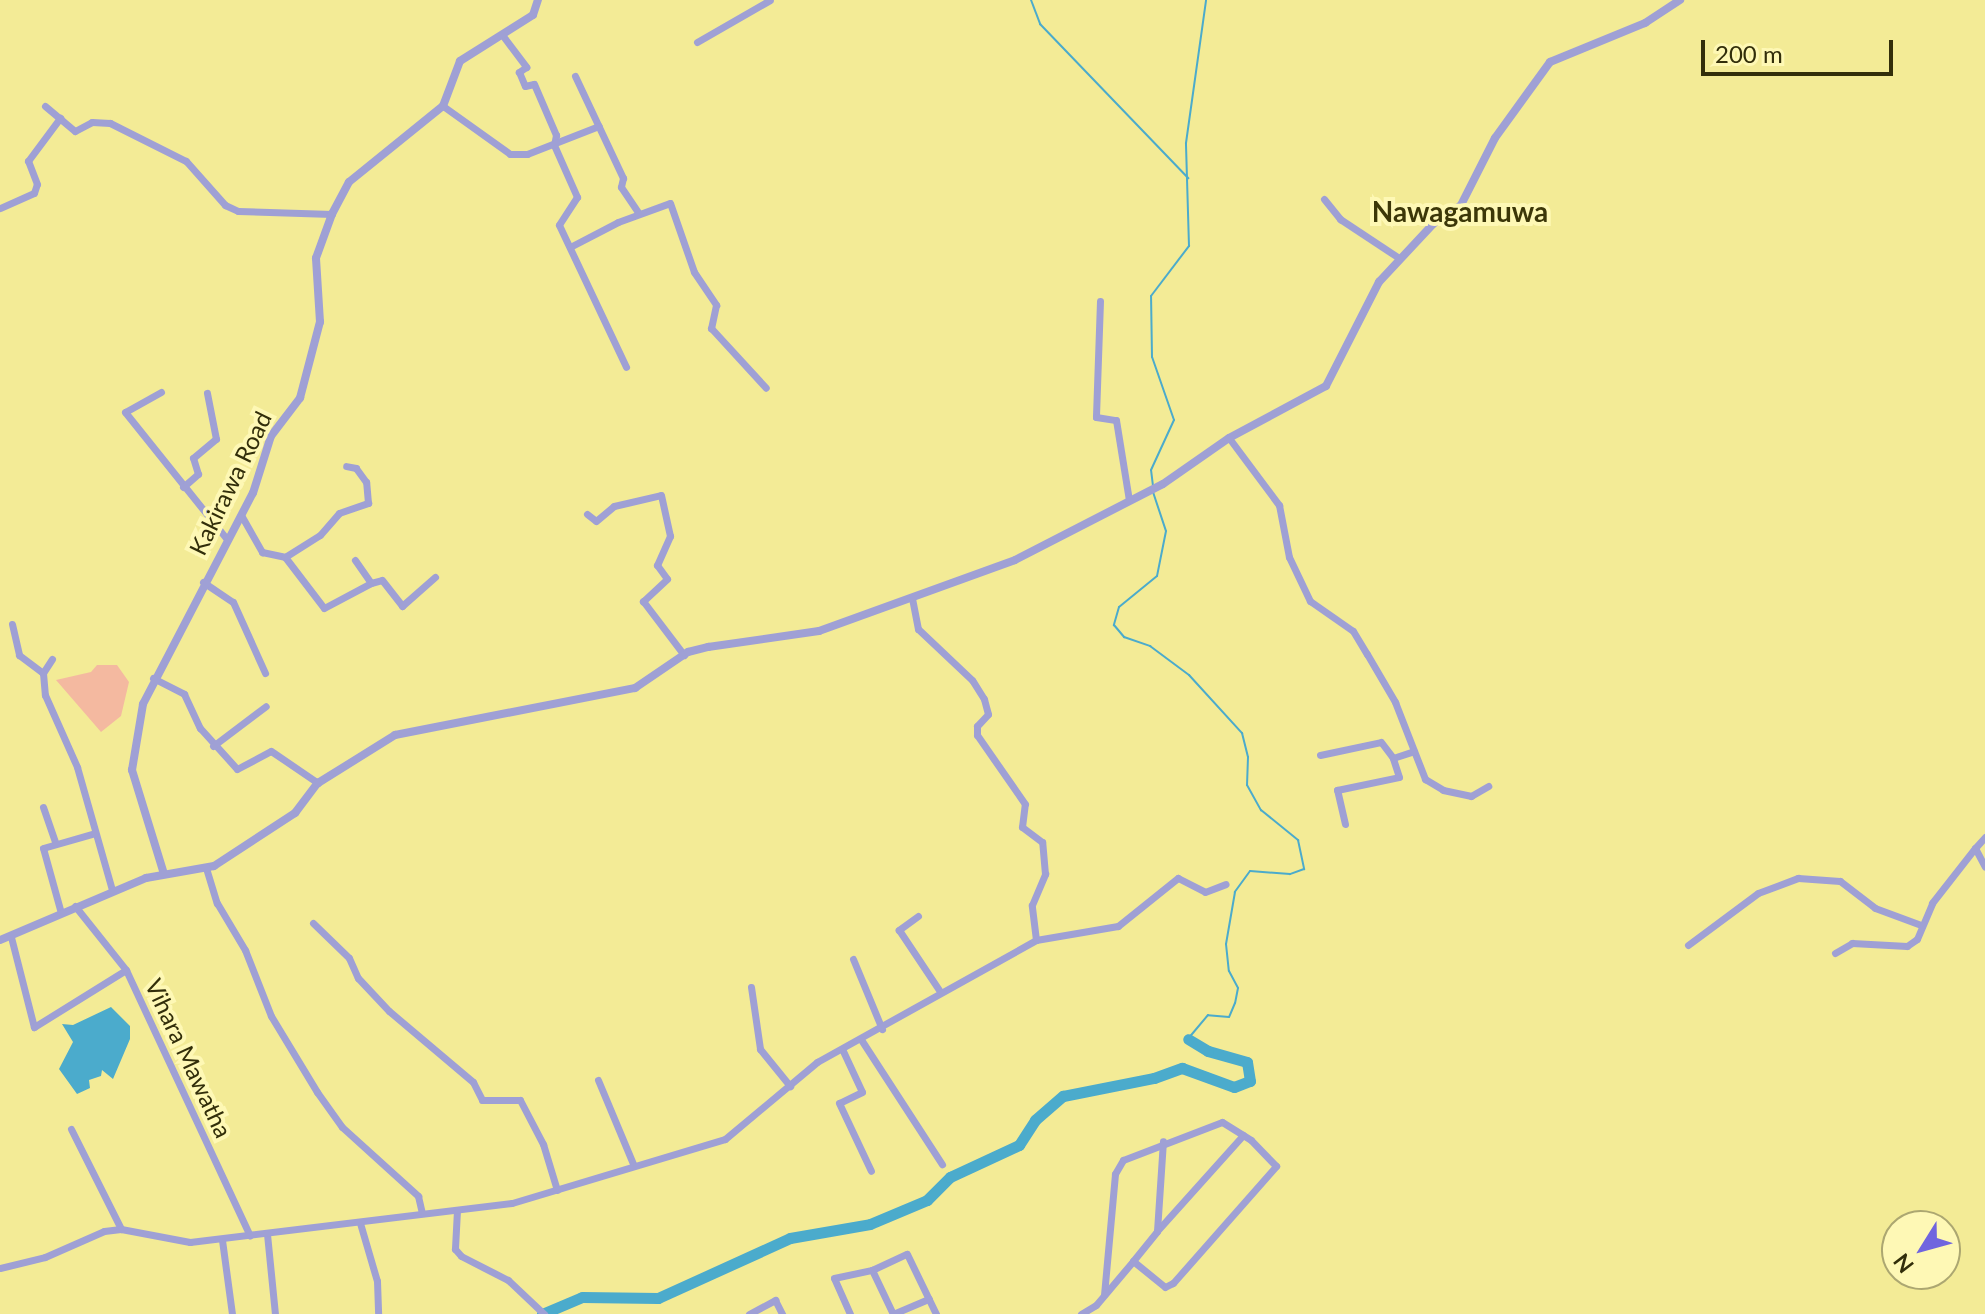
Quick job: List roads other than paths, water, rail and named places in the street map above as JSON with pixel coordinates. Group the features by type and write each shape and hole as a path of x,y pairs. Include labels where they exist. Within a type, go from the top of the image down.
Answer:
{"street":[{"path":"538,0 533,15 460,61 443,106 510,154 554,145 599,126"},
{"path":"697,42 770,0"},
{"path":"0,940 112,890 164,874 206,868 295,813 318,783 395,735 635,688 684,655 819,631 1015,560 1163,484 1229,438 1326,386 1379,282 1399,258 1461,205 1495,138 1550,62 1645,23 1680,0"},
{"path":"503,36 526,67 519,72 525,86 534,84 556,135 554,145 577,197 559,225 593,306 626,367"},
{"path":"575,76 623,178 621,187 639,214"},
{"path":"45,106 75,131 92,122 110,123 186,161 225,205 238,211 332,214"},
{"name":"Kakirawa Road","path":"164,874 132,759 153,678 241,515 271,436 300,398 320,322 316,258 332,214 349,182 443,106"},
{"path":"0,208 34,193 37,184 28,161 60,118"},
{"path":"1324,199 1340,219 1399,258"},
{"path":"570,247 639,214 670,203 694,272 716,305 711,328 766,388"},
{"path":"1100,301 1096,417 1116,420 1129,500"},
{"path":"161,392 125,412 226,538"},
{"path":"183,487 198,474 193,458 216,439 207,393"},
{"path":"1229,438 1279,505 1289,557 1310,601 1353,631 1395,702 1425,779 1443,790 1471,796 1488,786"},
{"path":"285,557 320,535 339,513 368,503 366,482 356,468 346,466"},
{"path":"587,514 596,521 614,506 661,495 670,536 657,565 667,579 643,601 684,655"},
{"path":"241,515 262,552 285,557 324,608 382,580 402,606 435,577"},
{"path":"355,560 371,583"},
{"path":"203,582 233,602 265,673"},
{"path":"912,599 918,629 972,680 984,699 988,714 977,726 977,735 1025,804 1022,827 1042,842 1044,882 1032,905 1036,940"},
{"path":"12,624 19,655 43,673 55,726 77,767 112,890"},
{"path":"43,673 52,659"},
{"path":"153,678 184,694 213,746 243,770 271,751 318,783"},
{"path":"213,746 266,706"},
{"path":"1320,755 1381,742 1393,758 1399,777 1337,790 1345,824"},
{"path":"1393,758 1414,751"},
{"path":"43,807 55,842"},
{"path":"61,913 43,863 43,848 55,842 95,833"},
{"path":"1835,953 1869,940 1907,946 1917,939 1921,925 1985,837"},
{"path":"1975,848 1985,867"},
{"path":"206,868 217,903 245,950 271,1016 317,1092 342,1127 418,1196 422,1213"},
{"path":"0,1268 121,1229 170,1241 222,1240 457,1210 557,1190 725,1139 817,1062 862,1041 939,990 1036,940 1118,926 1178,878 1205,892 1226,884"},
{"path":"1688,945 1758,893 1798,878 1840,881 1875,908 1921,925"},
{"name":"Vihara Mawatha","path":"75,906 126,970 250,1236"},
{"path":"918,916 899,930 939,990"},
{"path":"313,923 349,958 358,978 389,1011 473,1082 482,1100 520,1100 543,1144 557,1190"},
{"path":"11,937 34,1027 126,970"},
{"path":"853,959 882,1029"},
{"path":"751,987 760,1049 790,1086"},
{"path":"862,1041 942,1164"},
{"path":"843,1051 862,1092 839,1103 871,1171"},
{"path":"598,1080 634,1166"},
{"path":"1104,1294 1115,1174 1123,1160 1163,1141 1222,1122 1243,1135 1276,1166 1173,1283 1165,1287 1133,1261"},
{"path":"71,1129 121,1229"},
{"path":"1081,1314 1104,1294 1243,1135"},
{"path":"1157,1231 1163,1141"},
{"path":"457,1210 455,1249 461,1256 508,1280 543,1312"},
{"path":"360,1223 377,1281 378,1314"},
{"path":"267,1234 275,1314"},
{"path":"222,1240 232,1314"},
{"path":"850,1314 834,1278 872,1270 907,1254 936,1314"},
{"path":"872,1270 893,1314 929,1299"},
{"path":"749,1314 775,1300 782,1314"}],"water":[{"path":"111,1007 130,1026 130,1039 113,1079 102,1070 101,1076 89,1080 90,1088 77,1094 59,1069 73,1042 62,1024 73,1025"}],"waterway":[{"path":"1031,0 1040,24 1188,178"},
{"path":"1153,486 1151,470 1174,420 1152,357 1151,296 1189,246 1186,143 1206,0"},
{"path":"1153,492 1166,531 1157,576 1119,607 1114,625 1124,637 1150,646 1189,675 1242,733 1248,757 1247,785 1261,810 1298,840 1304,869 1290,874 1250,871 1235,892 1226,944 1229,971 1238,988 1235,1003 1229,1017 1208,1015 1188,1039"},
{"path":"542,1314 582,1297 658,1298 790,1238 870,1224 927,1200 950,1177 1019,1145 1035,1120 1063,1096 1154,1078 1182,1068 1234,1087 1250,1081 1247,1062 1208,1051 1188,1039"}],"district":[{"name":"Nawagamuwa","path":"1460,211"}]}
